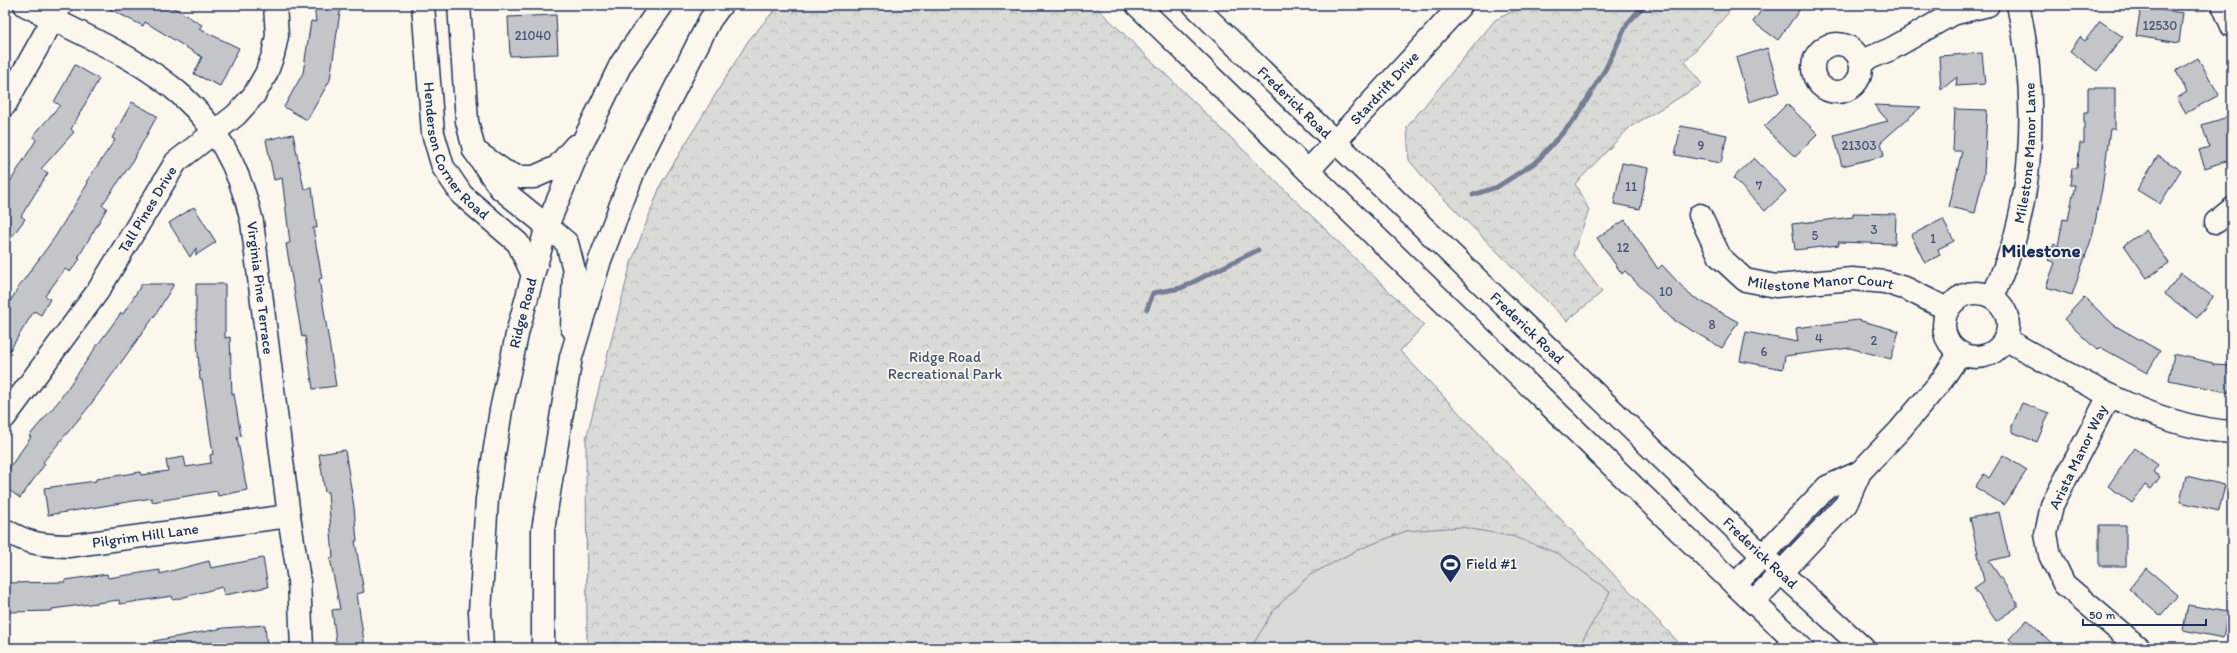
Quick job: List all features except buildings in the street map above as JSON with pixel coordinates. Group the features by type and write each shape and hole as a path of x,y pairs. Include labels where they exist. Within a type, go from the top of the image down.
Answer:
{"main road":[{"name":"Virginia Pine Terrace","path":"25,5 57,13 159,76 184,97 215,132 232,161 246,196 252,222 289,516 299,580 302,648"},
{"name":"Tall Pines Drive","path":"5,418 102,285 176,162 236,115 254,95 266,74 277,36 275,5"},
{"name":"Henderson Corner Road","path":"423,5 433,133 442,167 462,195 518,243 533,275"},
{"name":"Henderson Corner Road","path":"459,5 467,121 474,150 500,188 567,243 574,270 571,357"},
{"name":"Ridge Road","path":"482,648 480,612 487,499 500,410 518,330 533,275 547,226 589,130 621,64 662,5"},
{"path":"543,648 543,530 571,357 600,260 635,168 710,20 721,5"},
{"path":"1137,5 1735,585 1802,648"},
{"name":"Frederick Road","path":"1194,5 1763,556 1863,648"},
{"name":"Stardrift Drive","path":"1308,171 1336,143 1461,5"},
{"path":"1860,62 1891,49 1952,14 1988,5"},
{"name":"Milestone Manor Lane","path":"1994,297 2015,237 2030,141 2032,97 2024,28 2018,5"},
{"path":"2223,5 2232,26"},
{"path":"5,105 57,13"},
{"path":"474,150 504,171 518,177 534,177 558,166 589,130"},
{"name":"Milestone Manor Court","path":"1700,215 1720,257 1746,280 1776,286 1852,279 1885,282 1907,289 1948,309"},
{"path":"1977,292 1994,297 2000,303 2007,316 2008,330 2005,339 1999,348 1990,354 1980,357 1960,353 1950,344 1945,334 1944,321 1948,309 1953,302 1968,293 1977,292"},
{"path":"2005,339 2109,396 2149,412 2210,431 2232,432"},
{"path":"1753,602 1846,504 1860,472 1899,431 1942,380 1960,353"},
{"name":"Arista Manor Way","path":"2109,396 2052,505 2046,534 2050,555 2064,584 2139,648"},
{"path":"1735,585 1828,487 1860,472"},
{"name":"Pilgrim Hill Lane","path":"5,530 24,541 44,546 68,546 289,516"}],"green space":[{"name":"Ridge Road Recreational Park","path":"779,5 1094,5 1424,325 1400,351 1684,648 587,648 586,439 631,263 661,184 748,41"},
{"path":"1525,5 1735,5 1685,62 1702,84 1630,127 1575,184 1589,210 1573,254 1602,292 1567,321 1428,183 1409,160 1407,127 1495,20"},
{"name":"Field #1","path":"1461,527 1515,537 1559,554 1610,592 1578,648 1251,648 1273,611 1310,575 1357,550 1406,531"}],"waterway":[{"path":"1473,195 1497,187 1536,162 1576,118 1606,68 1627,24 1644,5"},
{"path":"1147,309 1153,293 1181,288 1258,250"}],"place":[{"name":"Field #1","path":"1450,584"}],"district":[{"name":"Milestone","path":"2041,250"}]}
